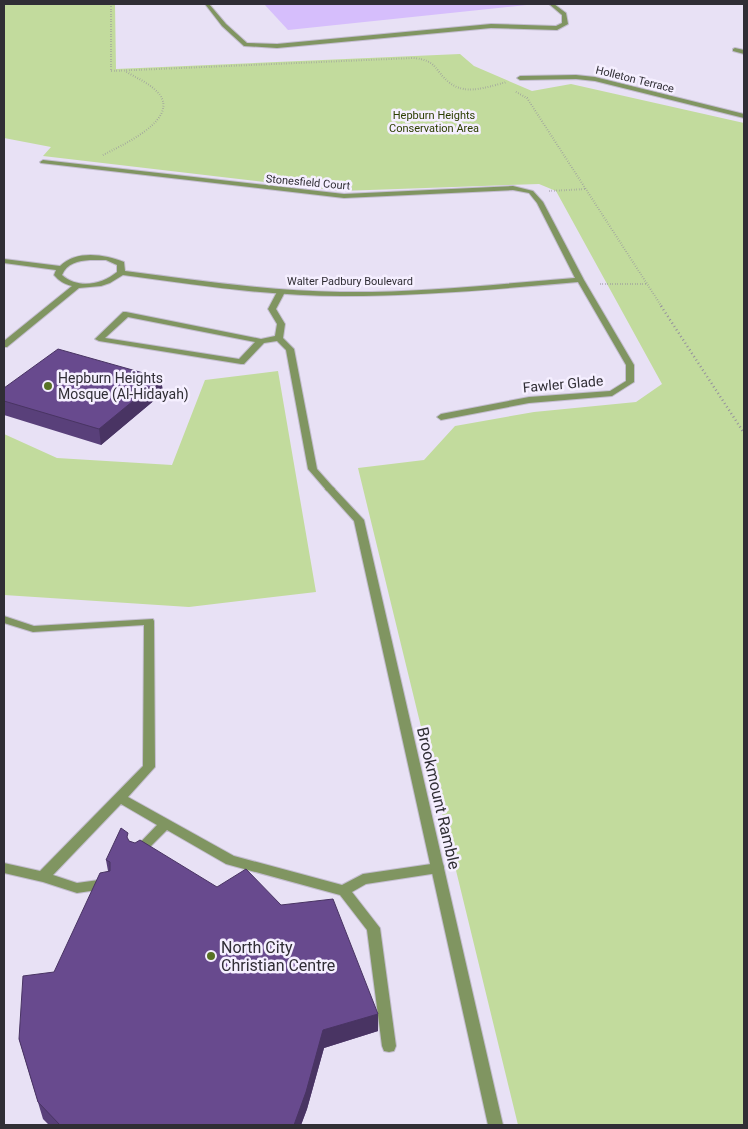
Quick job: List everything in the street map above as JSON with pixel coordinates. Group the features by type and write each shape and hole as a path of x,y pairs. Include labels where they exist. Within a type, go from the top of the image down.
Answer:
{"street":[{"path":"207,4 224,25 246,45 277,46 492,26 556,28 565,24 564,14 551,4"},
{"path":"735,50 744,52"},
{"name":"Holleton Terrace","path":"520,78 576,77 595,79 744,116"},
{"name":"Stonesfield Court","path":"43,162 344,196 513,188 531,192"},
{"path":"531,192 540,202 580,280"},
{"path":"4,261 60,268 74,260 95,256 115,260 121,264 121,273 107,282 78,285 62,280 58,275 60,268"},
{"name":"Walter Padbury Boulevard","path":"121,273 281,292 341,294 423,292 580,280"},
{"name":"Fawler Glade","path":"441,417 529,400 612,393 630,382 630,365 580,280"},
{"path":"4,345 78,285"},
{"path":"261,341 241,362 99,339 126,314 261,341 279,338 281,324 272,310 281,292"},
{"name":"Brookmount Ramble","path":"279,338 290,348 313,469 359,520 496,1125"},
{"path":"4,619 33,629 149,620 150,767 43,877"},
{"path":"120,798 230,860 344,891 372,928 389,1046"},
{"path":"136,854 166,824"},
{"path":"4,868 43,877 76,888 106,884"},
{"path":"344,891 363,879 438,868"}],"path":[{"path":"111,4 111,71 400,58 423,59 435,64 445,79 454,86 479,89 520,78"},
{"path":"81,167 142,134 160,120 164,106 161,96 123,70"},
{"path":"499,84 506,87"},
{"path":"513,91 527,98 744,433"},
{"path":"531,192 586,189"},
{"path":"580,280 596,284 647,284"}],"green space":[{"name":"Hepburn Heights Conservation Area","path":"4,4 115,4 116,69 460,54 474,66 532,91 571,84 744,123 744,1125 518,1125 358,468 424,460 455,426 534,412 636,402 662,384 556,191 539,184 341,191 43,156 51,147 4,138"},
{"path":"278,371 316,592 189,607 4,595 4,434 57,458 172,465 205,380"}],"shaded area":[{"path":"264,4 536,4 288,30"}],"building":[{"path":"58,349 161,378 99,429 4,401 4,388"},
{"name":"North City Christian Centre","path":"121,828 128,833 129,841 135,843 140,840 217,887 246,869 281,905 333,899 378,1014 323,1030 306,1092 294,1125 60,1125 38,1102 19,1039 23,976 54,972 100,873 110,871 110,862 106,860"}],"place":[{"name":"Hepburn Heights Mosque (Al-Hidayah)","path":"48,386"},
{"name":"North City Christian Centre","path":"211,956"}]}
